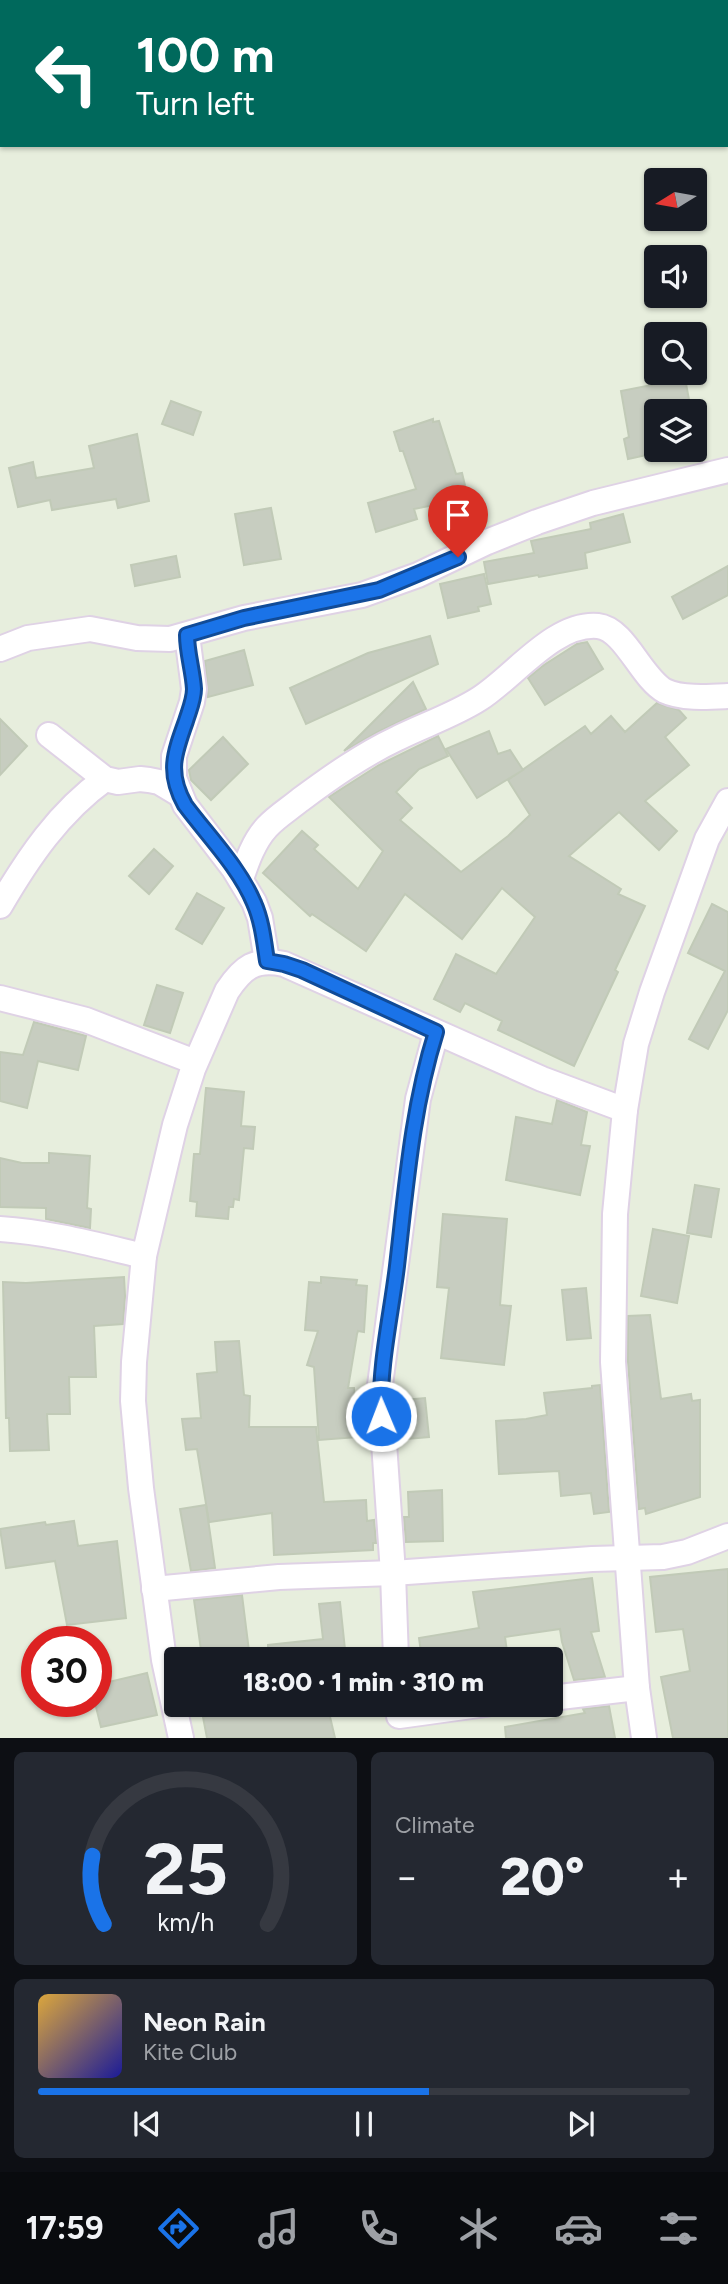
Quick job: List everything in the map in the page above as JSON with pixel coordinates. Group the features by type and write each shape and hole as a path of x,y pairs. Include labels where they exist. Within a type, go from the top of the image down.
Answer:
{"street":[{"path":"0,649 28,638 79,630 101,630 126,637 170,639 244,618 379,590 537,522 593,503 728,470"},
{"path":"241,879 257,841 267,827 331,776 396,739 479,699 537,651 572,630 580,627 606,627 655,684 668,692 728,695"},
{"path":"187,635 194,689 174,756 173,769 179,794 241,879 254,902 260,918 267,961"},
{"path":"49,735 105,779 118,782 140,779 159,782 179,794"},
{"path":"0,906 51,829 82,796 105,779"},
{"path":"645,1738 637,1688 613,1349 615,1214 625,1110 636,1044 707,839 728,801"},
{"path":"181,1738 164,1660 141,1488 133,1401 134,1362 144,1256 175,1125 195,1062 233,981 248,966 267,961 284,964 542,1079 625,1110"},
{"path":"0,998 86,1020 195,1062"},
{"path":"396,1647 380,1385 418,1099 436,1032"},
{"path":"0,1229 72,1239 144,1256"},
{"path":"155,1589 241,1580 663,1557 687,1552 728,1536"},
{"path":"563,1697 637,1688"}],"building":[{"path":"652,385 686,385 689,399 644,399 644,456 628,459 624,439 629,437 621,391"},
{"path":"171,401 201,412 193,435 162,424"},
{"path":"433,419 433,422 439,421 456,474 462,473 468,498 414,509 417,519 376,532 368,503 416,489 394,432"},
{"path":"137,434 149,501 118,508 116,499 52,510 50,500 18,507 9,468 33,462 36,478 94,468 89,446"},
{"path":"271,508 281,559 244,565 235,514"},
{"path":"623,514 630,542 585,553 587,568 488,584 484,562 534,553 531,541 591,529 590,523"},
{"path":"176,556 180,577 135,586 131,565"},
{"path":"728,566 728,595 683,619 672,597"},
{"path":"484,574 491,604 478,607 479,611 448,618 440,584"},
{"path":"430,636 438,664 306,724 290,688 368,653"},
{"path":"587,642 603,669 545,705 528,678 577,644"},
{"path":"244,650 253,685 208,697 205,661"},
{"path":"413,682 426,709 344,751"},
{"path":"657,703 679,710 686,718 665,737 689,765 645,801 677,831 659,850 619,812 569,856 621,889 618,894 645,906 574,1066 498,1030 502,1021 465,1003 460,1012 434,999 456,954 496,974 535,917 502,888 462,939 405,894 366,951 312,914 310,916 263,873 302,831 318,845 314,849 358,889 383,851 329,797 379,765 438,736 448,756 419,769 396,792 412,808 400,820 461,872 508,836 530,815 508,780 585,726 591,734 611,716 625,732"},
{"path":"0,719 27,746 0,775"},
{"path":"489,731 498,754 510,750 523,770 477,798 446,749"},
{"path":"223,737 248,764 211,800 191,780 189,770"},
{"path":"154,849 173,866 149,894 129,876"},
{"path":"197,893 224,908 202,944 176,929"},
{"path":"712,904 728,912 728,1010 708,1049 689,1039 725,971 688,953"},
{"path":"157,985 183,993 170,1033 144,1025"},
{"path":"34,1022 86,1036 78,1070 38,1061 27,1108 0,1101 0,1052 23,1055"},
{"path":"206,1088 244,1092 241,1126 255,1127 253,1149 244,1148 239,1200 234,1199 233,1207 229,1207 228,1219 196,1216 197,1202 190,1201 194,1154 200,1154"},
{"path":"557,1100 587,1112 581,1145 590,1146 580,1195 506,1180 516,1117 552,1124"},
{"path":"49,1153 90,1156 87,1208 91,1209 90,1228 46,1219 46,1208 0,1207 0,1158 22,1163 49,1163"},
{"path":"695,1185 719,1189 711,1237 687,1233"},
{"path":"443,1214 507,1219 500,1305 511,1306 504,1365 441,1358 449,1288 437,1287"},
{"path":"653,1229 689,1236 677,1303 641,1296"},
{"path":"124,1277 123,1324 94,1326 96,1377 69,1377 70,1414 47,1414 49,1450 10,1451 9,1418 6,1418 3,1282"},
{"path":"321,1277 357,1280 356,1285 367,1286 364,1332 358,1331 357,1334 348,1388 354,1388 357,1437 319,1440 314,1367 307,1365 318,1331 305,1330 309,1282 321,1283"},
{"path":"586,1288 591,1338 567,1340 562,1290"},
{"path":"650,1315 661,1399 691,1394 692,1401 700,1400 700,1497 646,1514 645,1508 639,1509 628,1362 628,1316"},
{"path":"239,1341 244,1395 250,1396 249,1427 316,1427 324,1502 366,1500 367,1521 374,1520 376,1543 373,1543 373,1550 274,1555 272,1513 209,1522 197,1449 186,1450 182,1419 201,1418 197,1374 217,1372 215,1342"},
{"path":"600,1385 609,1512 594,1514 591,1493 561,1496 559,1471 499,1474 496,1421 547,1415 544,1393"},
{"path":"425,1398 429,1437 407,1439 404,1400"},
{"path":"442,1490 443,1541 406,1542 404,1517 409,1517 408,1492"},
{"path":"206,1505 215,1568 191,1571 180,1509"},
{"path":"74,1521 78,1546 117,1541 126,1618 67,1625 55,1561 6,1568 0,1529 45,1522 46,1525"},
{"path":"728,1569 728,1738 673,1738 661,1677 690,1671 683,1629 656,1632 650,1577"},
{"path":"592,1578 599,1631 591,1632 605,1677 574,1680 560,1629 505,1637 506,1647 420,1647 419,1638 479,1628 473,1592"},
{"path":"242,1595 248,1647 201,1647 194,1600"},
{"path":"340,1602 345,1647 268,1647 323,1639 319,1604"},
{"path":"147,1673 157,1715 101,1727 98,1717 112,1717 112,1681"},
{"path":"609,1706 615,1738 506,1738 505,1727 585,1713 583,1709"},
{"path":"203,1717 330,1717 335,1738 207,1738"}],"route":[{"path":"381,1416 383,1357 418,1099 436,1032 302,970 267,961 260,918 254,902 234,869 185,805 174,778 173,762 194,689 187,652 187,635 244,618 379,590 458,557"}]}
